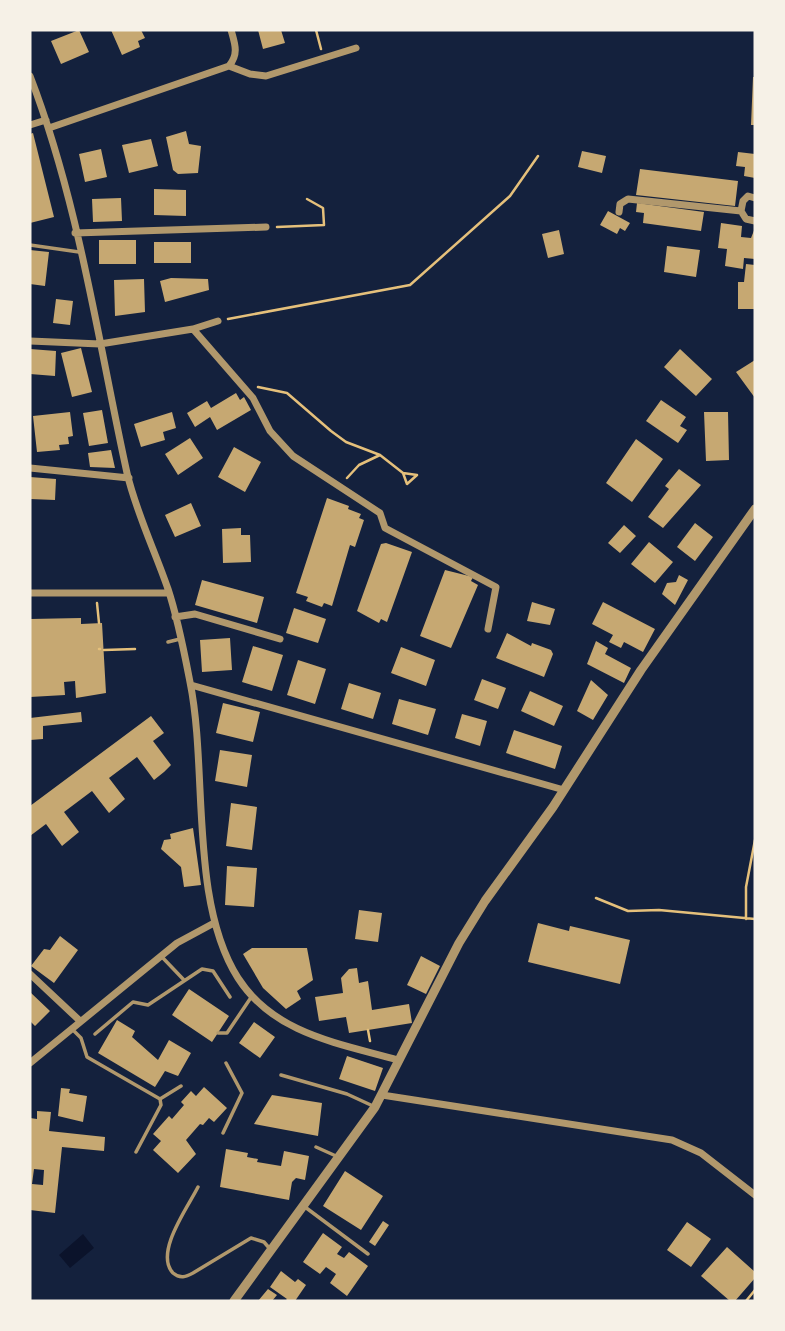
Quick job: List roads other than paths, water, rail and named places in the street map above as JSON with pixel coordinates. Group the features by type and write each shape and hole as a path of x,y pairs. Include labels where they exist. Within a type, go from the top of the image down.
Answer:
{"street":[{"path":"48,128 229,66 236,58 231,30"},
{"path":"229,66 250,74 266,75 356,48"},
{"path":"30,76 46,120 75,233 129,478 169,593 191,685 214,923 230,964 251,996 277,1018 301,1031 398,1059"},
{"path":"30,125 46,120"},
{"path":"755,198 748,196 743,201 741,211 746,219 755,221"},
{"path":"619,212 620,204 628,199 741,211"},
{"path":"75,233 266,227"},
{"path":"30,341 100,344 193,329 218,321"},
{"path":"193,329 253,398 270,431 296,459 380,513 385,528 496,587 488,629"},
{"path":"30,468 129,478"},
{"path":"234,1301 375,1107 478,911 564,790 641,670 755,509"},
{"path":"32,590 169,593"},
{"path":"175,617 195,614 280,639"},
{"path":"191,685 564,790"},
{"path":"30,1063 160,956 214,923"},
{"path":"30,974 79,1020"},
{"path":"382,1095 672,1140 701,1153 755,1195"}],"lane":[{"path":"30,245 79,252"},
{"path":"168,642 180,639"},
{"path":"160,956 184,980"},
{"path":"95,1034 133,1002 148,1004 202,969 213,971 230,997"},
{"path":"218,1033 227,1033 251,996"},
{"path":"71,1027 81,1038 87,1057 160,1099"},
{"path":"223,1133 242,1093 226,1063"},
{"path":"281,1075 347,1094 375,1107"},
{"path":"160,1099 181,1086"},
{"path":"136,1152 161,1105 160,1099"},
{"path":"316,1147 338,1156"},
{"path":"198,1187 166,1250 167,1263 176,1275 184,1278 251,1238 264,1242 270,1249"},
{"path":"304,1206 368,1254"}],"water":[{"path":"83,1234 94,1248 70,1268 59,1255"}]}
